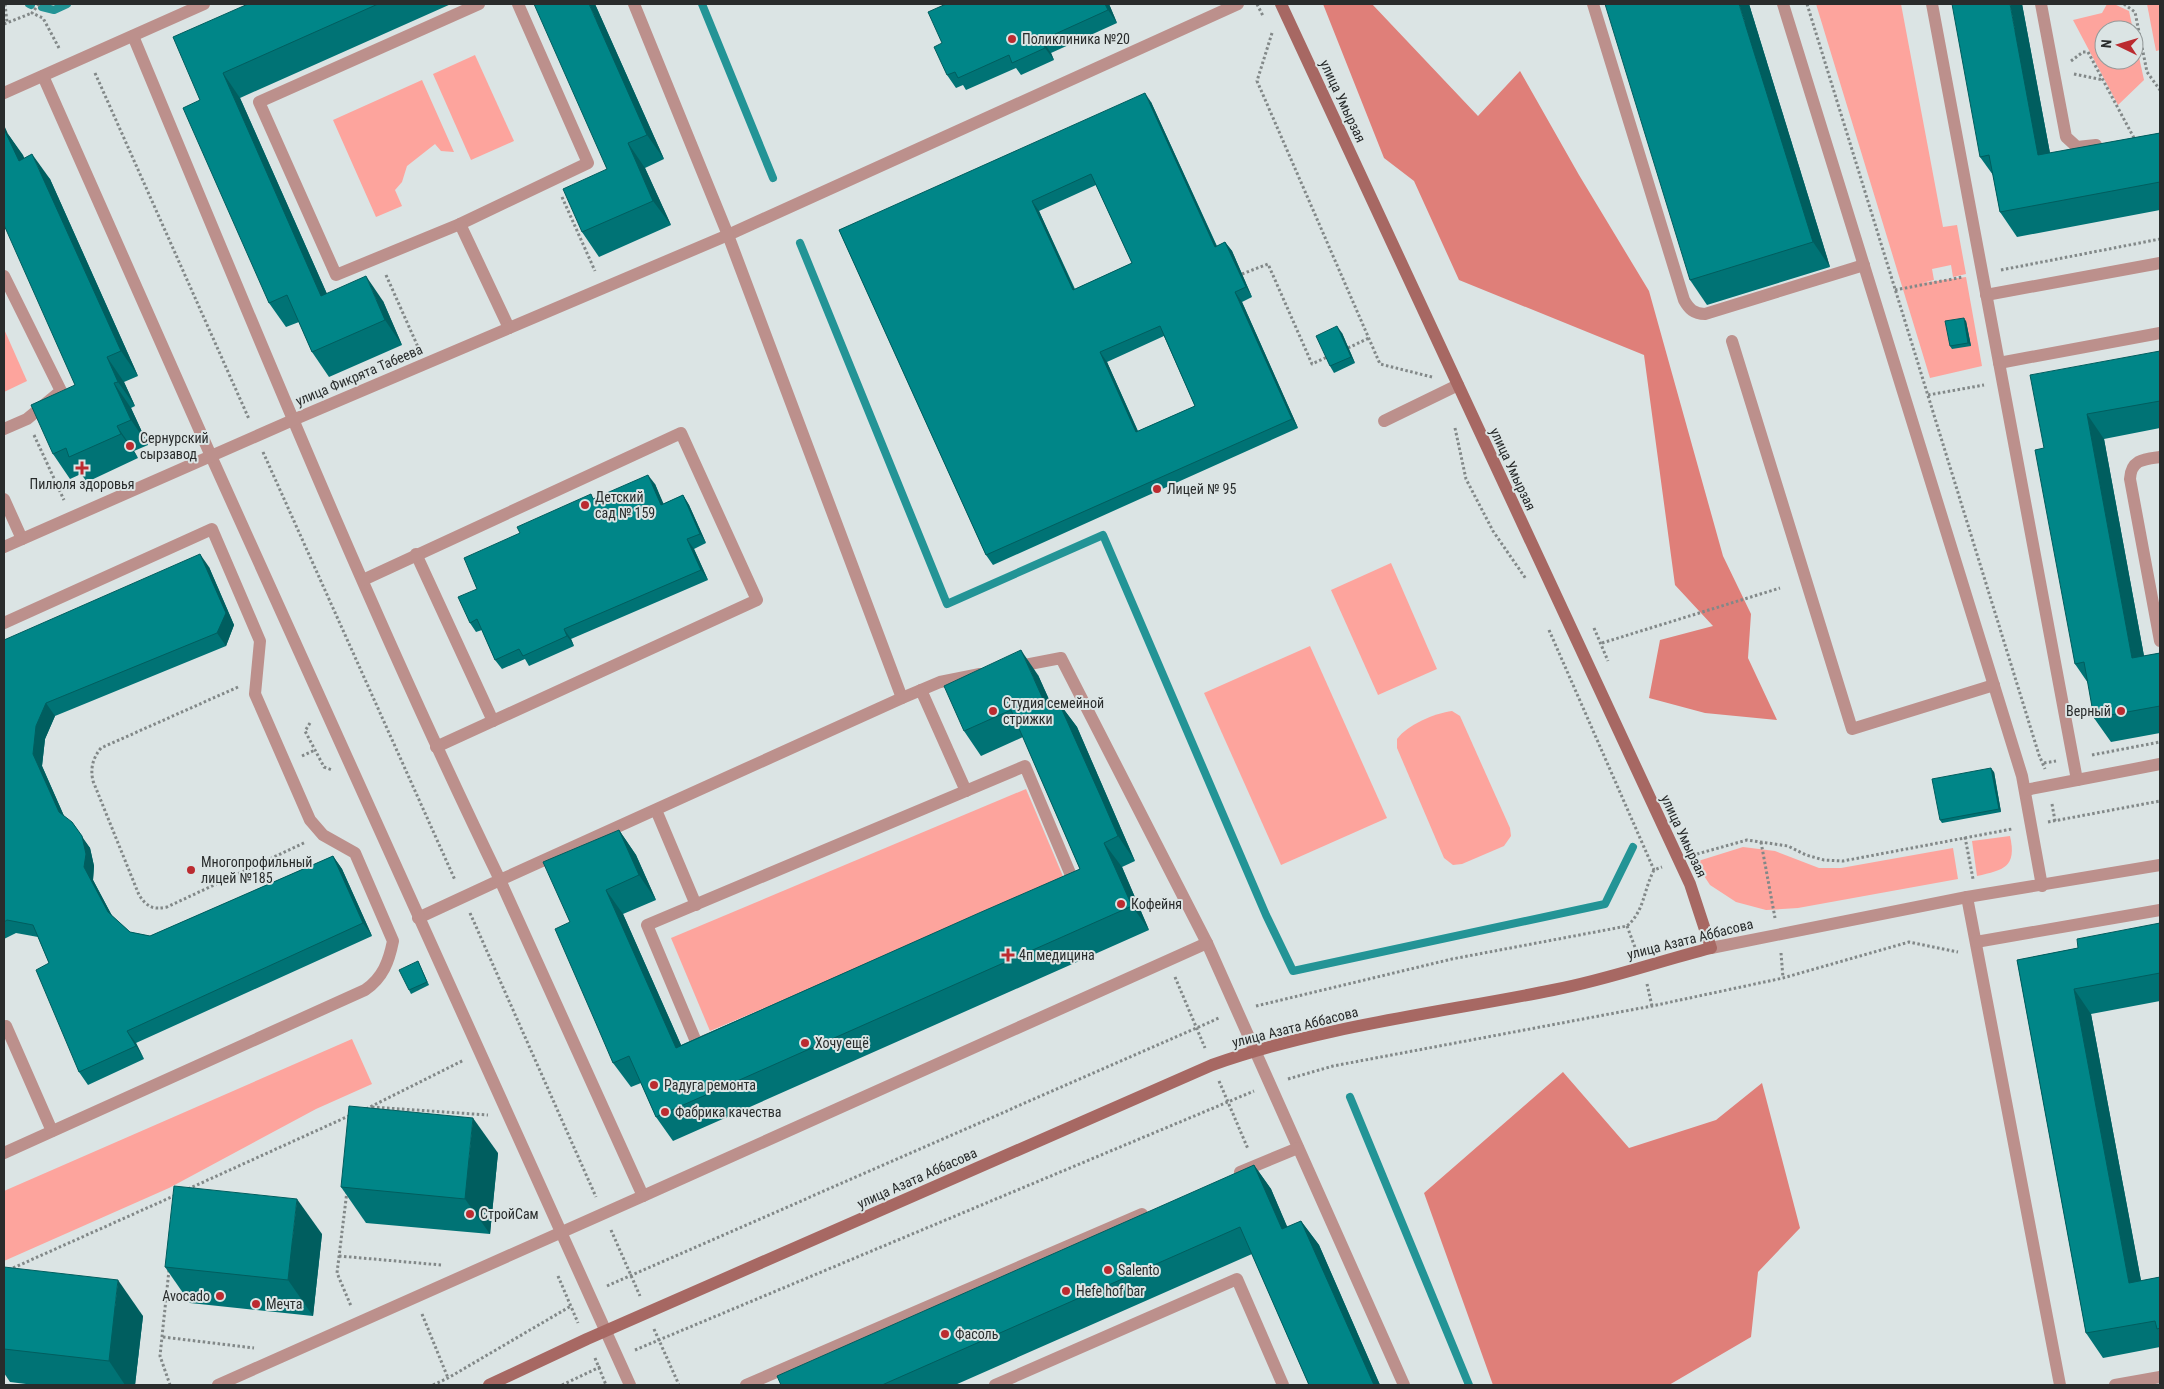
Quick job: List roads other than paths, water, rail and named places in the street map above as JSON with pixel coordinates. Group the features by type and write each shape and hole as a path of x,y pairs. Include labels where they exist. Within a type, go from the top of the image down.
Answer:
{"street":[{"path":"4,94 204,4"},
{"path":"479,4 259,102 336,275 378,256 460,224 588,163 518,4"},
{"path":"634,4 728,235 902,698"},
{"name":"улица Фикрята Табеева","path":"4,547 293,420 728,235 1238,4"},
{"name":"улица Умырзая","path":"1281,4 1690,884 1711,948"},
{"path":"1593,4 1688,308 1698,314 1705,314 1864,265"},
{"path":"1783,4 2025,790 2042,886"},
{"path":"1932,4 2077,780"},
{"path":"2041,4 2056,73 2066,137 2073,145 2083,148 2134,138"},
{"path":"133,36 293,420 436,747 500,880 643,1196"},
{"path":"43,76 418,918 604,1332 630,1385"},
{"path":"460,224 509,328"},
{"path":"1986,296 2160,263"},
{"path":"4,276 61,391 27,419 4,429"},
{"path":"1999,363 2160,333"},
{"path":"1732,341 1852,729 1994,685"},
{"path":"1384,421 1458,385"},
{"path":"363,580 681,433 756,600 436,747"},
{"path":"2160,457 2139,460 2133,466 2130,473 2160,641"},
{"path":"4,499 22,539"},
{"path":"4,623 212,529 260,641 254,680 255,694 310,820 323,835 355,853 393,941 390,957 384,970 373,985 4,1153"},
{"path":"416,554 492,721"},
{"path":"418,918 940,682 1061,658 1207,943 1236,1012 1404,1385"},
{"path":"921,690 966,791"},
{"path":"2025,790 2160,764"},
{"path":"1025,766 1075,885 697,1044 647,925 966,791 1025,766"},
{"path":"656,810 696,905"},
{"name":"улица Азата Аббасова","path":"489,1385 604,1332 1212,1065 1254,1050 1403,1017 1556,990 1711,948 1778,933 1967,897 2160,865"},
{"path":"1967,897 2060,1385"},
{"path":"1977,946 2160,910"},
{"path":"218,1385 560,1234 1207,943"},
{"path":"4,1028 6,1026 52,1131"},
{"path":"1227,1178 1298,1148"},
{"path":"746,1385 1155,1209"},
{"path":"995,1385 1237,1279 1284,1385"},
{"path":"2115,1385 2160,1376"}],"waterway":[{"path":"42,7 54,10 67,4"},
{"path":"702,4 773,178"},
{"path":"800,243 947,604 1103,535 1266,915 1293,971 1605,904 1633,847"},
{"path":"1350,1097 1469,1385"}],"place":[{"name":"Поликлиника №20","path":"1012,39"},
{"name":"Сернурский сырзавод","path":"130,446"},
{"name":"Пилюля здоровья","path":"82,468"},
{"name":"Лицей № 95","path":"1157,489"},
{"name":"Детский сад № 159","path":"585,505"},
{"name":"Студия семейной стрижки","path":"993,711"},
{"name":"Верный","path":"2121,711"},
{"name":"Многопрофильный лицей №185","path":"191,870"},
{"name":"Кофейня","path":"1121,904"},
{"name":"4п медицина","path":"1008,955"},
{"name":"Хочу ещё","path":"805,1043"},
{"name":"Радуга ремонта","path":"654,1085"},
{"name":"Фабрика качества","path":"665,1112"},
{"name":"СтройСам","path":"470,1214"},
{"name":"Salento","path":"1108,1270"},
{"name":"Hefe hof bar","path":"1066,1291"},
{"name":"Avocado","path":"220,1296"},
{"name":"Мечта","path":"256,1304"},
{"name":"Фасоль","path":"945,1334"}]}
